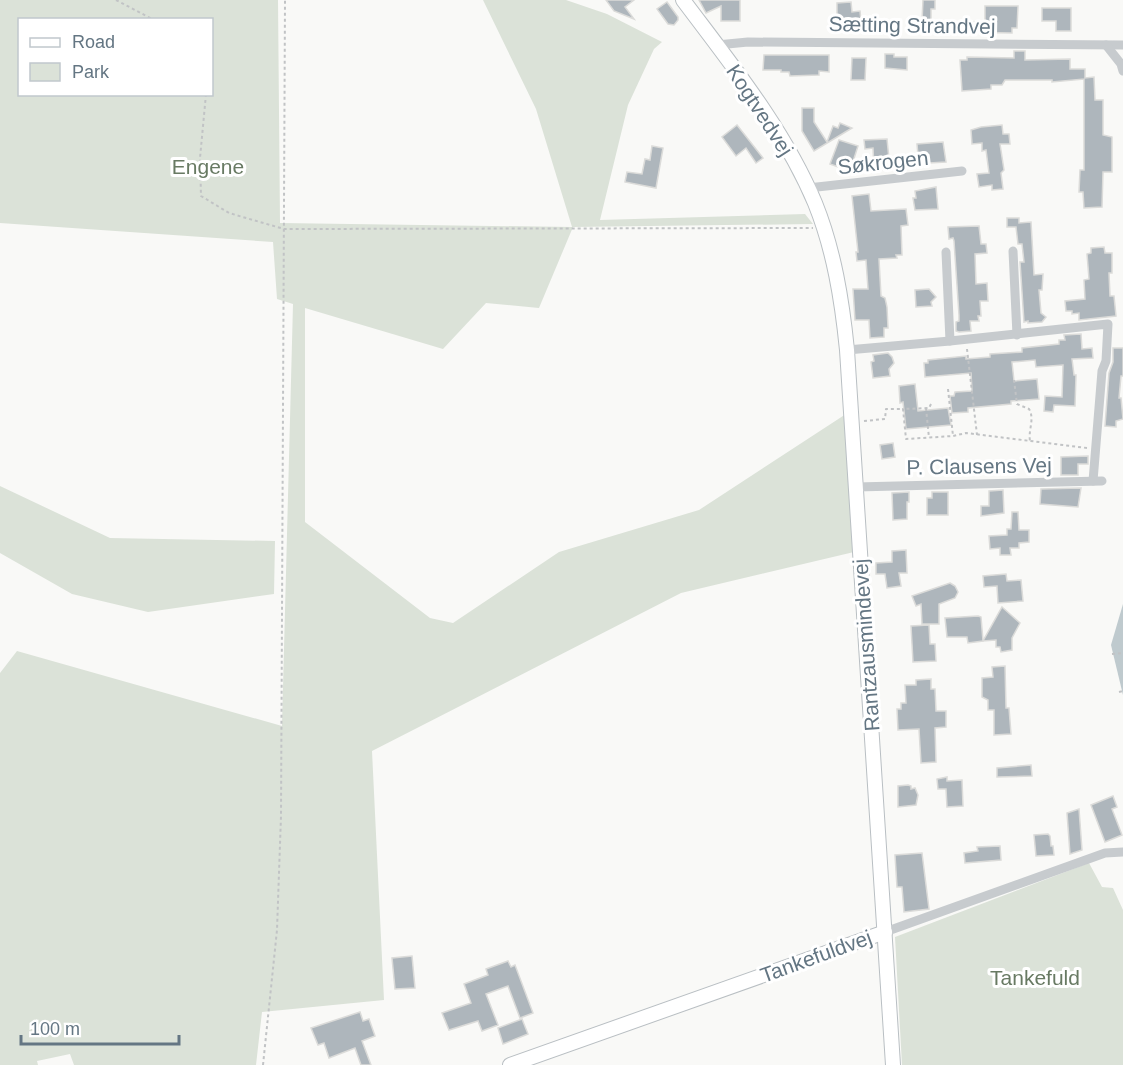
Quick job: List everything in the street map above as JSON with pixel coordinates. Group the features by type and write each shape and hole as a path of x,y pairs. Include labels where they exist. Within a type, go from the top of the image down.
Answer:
{"street":[{"name":"Kogtvedvej","path":"683,0 772,123 808,188 822,228"},
{"name":"Sætting Strandvej","path":"717,45 748,42 1123,45"},
{"path":"1106,45 1121,64 1123,71"},
{"name":"Søkrogen","path":"808,188 962,171"},
{"name":"Rantzausmindevej","path":"822,228 837,275 847,350 893,1065"},
{"path":"1013,251 1017,334"},
{"path":"946,252 950,341"},
{"path":"847,350 966,340 1108,324 1096,449"},
{"name":"P. Clausens Vej","path":"856,487 1098,481 1096,449"},
{"name":"Tankefuldvej","path":"510,1065 1105,853 1123,852"}],"path":[{"path":"116,0 150,18"},
{"path":"263,1065 277,930 281,816 285,0"},
{"path":"206,96 200,158 201,196 229,213 284,229 822,228"},
{"path":"966,340 977,435"},
{"path":"1014,380 1017,404 1029,409 1032,413 1028,434 1030,441"},
{"path":"948,390 953,436"},
{"path":"852,423 885,419 886,409 926,408 931,404"},
{"path":"926,408 929,438"},
{"path":"903,409 906,439 966,433 1096,449"},
{"path":"1112,654 1123,653"}],"green space":[{"name":"Engene","path":"0,0 278,0 280,223 572,227 536,109 483,0 566,0 607,14 662,42 654,49 628,105 600,220 805,214 813,224 573,227 539,308 486,303 443,349 305,308 305,522 430,618 453,623 559,552 699,510 846,414 854,552 681,593 372,751 384,1000 262,1012 256,1065 74,1065 70,1054 37,1061 38,1065 0,1065 0,673 17,651 282,726 293,304 277,299 273,242 0,223"},
{"path":"0,486 110,538 275,541 274,594 148,612 72,594 0,553"},
{"name":"Tankefuld","path":"1089,863 1102,887 1113,888 1123,910 1123,1065 902,1065 895,937"}],"shaded area":[{"path":"1123,604 1123,695 1111,645"}],"building":[{"path":"606,0 634,0 625,7 634,19 614,11"},
{"path":"699,0 740,0 740,21 721,21 721,6 706,13"},
{"path":"923,0 935,0 935,9 931,9 931,21 922,21"},
{"path":"667,2 678,17 674,25 668,24 657,9"},
{"path":"851,2 852,12 860,11 861,21 837,22 837,3"},
{"path":"985,6 1018,6 1017,28 1012,28 1012,33 962,32 962,23 985,21"},
{"path":"1042,8 1071,8 1071,31 1056,31 1056,21 1042,21"},
{"path":"1014,51 1025,51 1025,60 1070,59 1070,69 1085,69 1085,78 1094,77 1095,100 1103,100 1103,135 1112,137 1112,172 1103,172 1102,207 1084,208 1083,192 1079,192 1080,170 1084,170 1084,79 1052,82 1052,80 1005,80 1002,85 991,85 991,89 962,91 960,60 967,60 967,57 1014,58"},
{"path":"885,54 907,57 907,70 885,68"},
{"path":"764,55 829,55 829,72 819,71 819,75 790,76 789,72 781,72 781,70 763,70"},
{"path":"852,58 866,58 865,80 851,80"},
{"path":"802,108 814,108 814,122 827,142 833,126 838,128 840,123 852,128 814,151 802,131"},
{"path":"737,125 763,158 756,163 746,148 736,156 722,137"},
{"path":"1002,125 1003,134 1009,134 1010,144 1000,144 1004,170 1001,173 1003,189 992,190 992,185 979,187 977,174 989,173 986,150 982,151 982,143 972,144 971,130"},
{"path":"887,139 890,169 874,170 873,148 865,149 864,140"},
{"path":"839,140 858,146 850,171 830,164"},
{"path":"943,142 946,162 929,163 929,155 918,156 917,144"},
{"path":"652,146 663,148 656,188 625,182 627,172 642,174 645,159 650,160"},
{"path":"936,187 938,209 915,210 913,198 916,198 915,191"},
{"path":"869,194 871,211 906,209 908,225 901,226 902,255 896,255 897,258 879,259 881,296 885,298 887,307 888,328 884,328 884,337 870,338 869,320 855,320 853,289 868,289 866,260 857,261 852,196"},
{"path":"1007,218 1019,218 1019,223 1031,222 1034,275 1043,274 1042,290 1039,290 1041,313 1046,317 1042,322 1024,322 1020,262 1024,262 1022,244 1018,244 1016,227 1007,227"},
{"path":"979,226 981,244 986,244 987,253 975,254 976,284 987,283 988,301 980,301 981,316 978,316 979,321 970,321 971,331 959,332 956,331 959,315 954,241 953,238 949,239 948,227"},
{"path":"1104,247 1105,253 1112,253 1112,273 1109,273 1110,296 1114,296 1116,316 1079,320 1079,313 1072,314 1072,311 1066,311 1065,301 1085,299 1084,280 1089,279 1087,254 1091,253 1091,248"},
{"path":"929,289 936,297 931,302 932,306 916,307 915,290"},
{"path":"1081,334 1082,349 1092,348 1093,358 1072,359 1074,375 1076,375 1075,406 1054,405 1053,412 1044,411 1045,396 1062,397 1063,365 1036,367 1035,360 1012,362 1014,381 1037,379 1039,399 968,408 968,412 952,413 950,396 954,396 955,392 972,391 971,373 925,377 924,363 928,363 928,360 966,356 966,359 990,357 990,354 1022,352 1022,348 1059,344 1059,340 1065,340 1064,335"},
{"path":"1113,348 1123,348 1123,376 1121,376 1119,398 1121,398 1123,419 1116,421 1116,427 1105,426"},
{"path":"888,353 894,363 889,369 890,376 873,378 871,362 874,361 873,355"},
{"path":"915,384 918,411 948,408 951,425 906,429 899,386"},
{"path":"893,443 895,457 882,459 880,445"},
{"path":"1088,456 1088,464 1078,464 1078,475 1061,475 1061,457"},
{"path":"1081,488 1078,507 1040,504 1041,489"},
{"path":"1003,490 1004,513 981,516 981,506 989,506 989,491"},
{"path":"909,492 907,519 893,520 892,493"},
{"path":"932,492 948,492 948,515 927,515 927,498 932,498"},
{"path":"1012,512 1018,512 1019,530 1029,530 1029,542 1019,543 1019,548 1010,548 1011,555 1000,555 1000,548 990,549 989,536 1007,535 1007,529 1011,529"},
{"path":"906,550 907,573 899,573 901,586 887,588 885,574 876,574 876,563 892,562 892,551"},
{"path":"1006,574 1007,581 1021,580 1023,601 998,603 997,586 984,587 983,576"},
{"path":"950,583 958,592 955,598 939,604 939,624 922,624 921,604 916,606 912,596"},
{"path":"1002,607 1020,623 1012,638 1012,650 1001,652 1000,647 996,647 996,640 983,641"},
{"path":"981,617 983,641 968,643 967,637 947,637 945,618"},
{"path":"929,625 930,644 935,644 936,661 913,662 911,626"},
{"path":"1005,666 1006,708 1009,708 1011,734 994,735 994,710 988,710 988,700 982,697 982,678 993,677 992,667"},
{"path":"931,679 931,689 935,689 936,711 946,711 946,727 935,728 936,762 921,763 919,729 898,730 897,709 901,709 901,703 906,703 905,685 916,685 916,680"},
{"path":"1031,765 1032,776 997,777 997,768"},
{"path":"947,777 947,781 962,780 963,806 947,807 946,789 938,789 937,779"},
{"path":"908,785 911,789 915,788 918,795 916,805 898,807 898,786"},
{"path":"1113,796 1117,807 1112,809 1122,835 1105,842 1091,805"},
{"path":"1079,809 1082,850 1070,854 1067,813"},
{"path":"1048,834 1054,855 1036,856 1034,835"},
{"path":"1000,846 1001,860 965,863 964,853 978,851 977,847"},
{"path":"922,853 929,909 904,912 902,887 897,887 895,855"},
{"path":"412,956 415,988 395,989 392,958"},
{"path":"508,961 511,967 515,965 533,1013 520,1018 508,986 486,994 498,1025 482,1031 478,1021 449,1030 442,1013 471,1003 464,984 488,975 486,969"},
{"path":"360,1012 363,1021 369,1019 375,1036 362,1041 371,1065 361,1065 355,1048 329,1058 324,1043 318,1045 311,1028"},
{"path":"522,1019 528,1034 503,1044 498,1028"}]}
